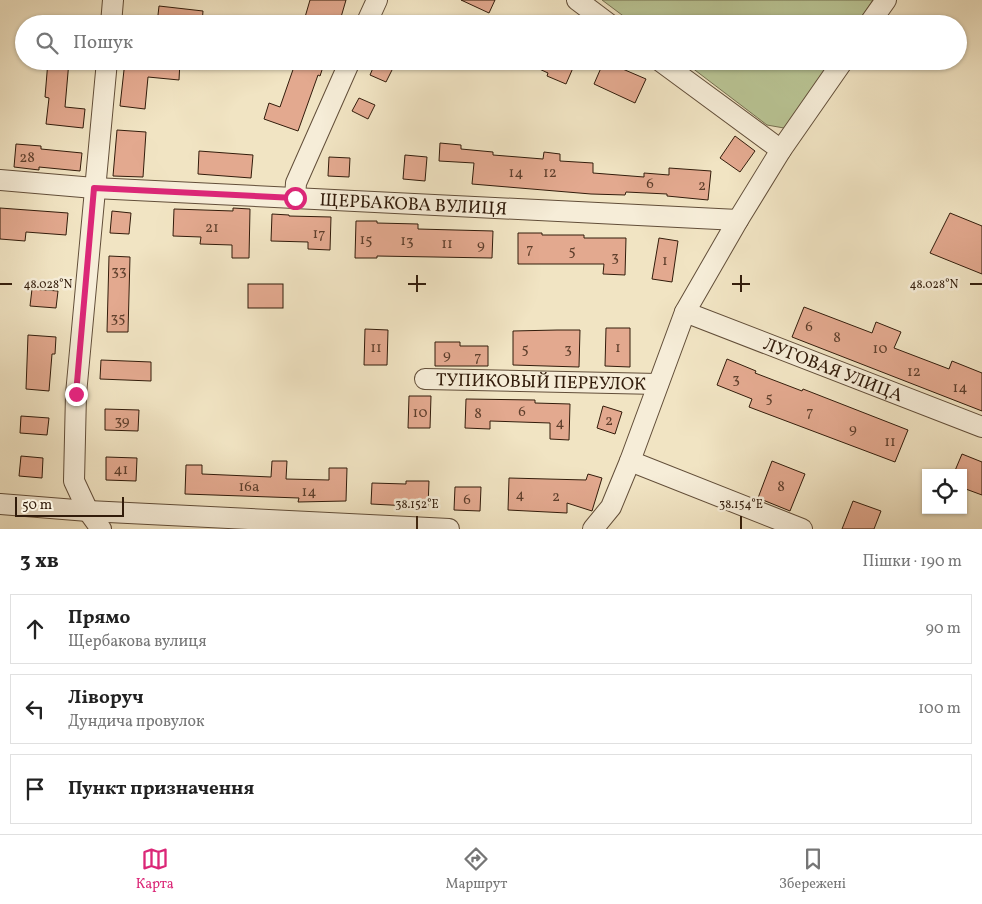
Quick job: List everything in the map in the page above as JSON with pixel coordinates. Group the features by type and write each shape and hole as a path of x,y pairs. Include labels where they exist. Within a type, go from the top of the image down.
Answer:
{"street":[{"path":"112,15 113,0"},
{"path":"370,15 377,0"},
{"path":"577,0 598,15"},
{"path":"875,15 886,0"},
{"path":"101,529 88,511 74,481 76,394 106,70"},
{"path":"295,198 296,183 346,70"},
{"path":"672,70 781,150"},
{"path":"593,529 611,507 685,312 781,150 837,70"},
{"name":"ЩЕРБАКОВА ВУЛИЦЯ","path":"0,180 94,188 738,220"},
{"name":"ЛУГОВАЯ УЛИЦА","path":"685,312 982,427"},
{"name":"ТУПИКОВЫЙ ПЕРЕУЛОК","path":"425,379 658,384"},
{"path":"630,461 802,529"},
{"path":"0,504 88,511 449,529"}],"green space":[{"path":"602,0 873,0 863,15 622,15"},
{"path":"695,70 826,70 788,125 784,128 767,125"}],"building":[{"path":"310,0 346,0 342,15 306,15"},
{"path":"461,0 495,0 489,13"},
{"path":"159,6 203,11 203,15 158,15"},
{"path":"47,70 68,70 65,107 85,109 83,128 46,124 49,98 45,97"},
{"path":"124,70 180,70 179,80 148,77 145,109 120,106"},
{"path":"293,70 322,70 320,76 318,75 298,131 264,119 269,103 280,107"},
{"path":"372,70 392,70 386,82 370,75"},
{"path":"542,70 572,70 566,84 547,76 548,73"},
{"path":"600,70 625,70 646,79 635,103 594,84"},
{"path":"359,98 375,105 368,119 352,111"},
{"path":"117,130 146,132 143,177 113,176"},
{"path":"735,136 755,151 740,172 720,158"},
{"path":"440,143 461,145 461,149 493,152 493,155 543,159 544,152 560,154 560,161 593,163 593,173 644,177 644,173 669,175 669,168 711,171 708,200 667,196 667,194 626,192 625,195 591,194 472,184 474,163 439,161"},
{"path":"16,144 41,146 41,149 82,153 80,171 39,167 39,170 14,167"},
{"path":"199,151 253,155 251,178 198,174"},
{"path":"405,155 427,157 425,181 403,179"},
{"path":"329,157 350,158 349,177 328,176"},
{"path":"0,208 68,213 66,235 26,232 25,241 0,239"},
{"path":"233,208 250,209 249,258 232,258 232,245 200,244 201,237 173,236 174,209 233,211"},
{"path":"112,211 131,213 129,234 110,233"},
{"path":"950,213 982,226 982,274 930,253"},
{"path":"272,214 331,217 330,250 308,249 308,242 271,241"},
{"path":"356,221 418,224 418,229 493,231 492,258 377,256 377,258 355,258"},
{"path":"518,233 584,235 584,238 626,238 625,275 603,274 604,264 518,264"},
{"path":"659,238 678,241 672,282 652,279"},
{"path":"109,256 130,257 128,332 107,332"},
{"path":"248,284 283,284 283,308 248,308"},
{"path":"32,289 58,291 56,308 30,306"},
{"path":"804,307 872,333 876,322 901,332 894,348 949,369 952,361 982,373 982,411 792,337"},
{"path":"606,328 630,328 630,367 605,366"},
{"path":"365,329 388,330 387,365 364,365"},
{"path":"580,330 579,367 513,365 513,331"},
{"path":"28,335 56,337 55,354 52,354 49,391 26,389"},
{"path":"435,342 460,342 460,346 488,346 488,366 435,366"},
{"path":"727,359 756,371 755,373 802,391 803,389 908,430 895,462 749,407 752,399 717,385"},
{"path":"101,360 151,362 151,381 100,379"},
{"path":"409,396 431,396 430,428 408,428"},
{"path":"466,399 535,400 535,403 570,404 569,440 550,439 550,423 490,421 490,429 465,428"},
{"path":"603,406 622,412 615,434 597,428"},
{"path":"105,409 139,410 138,431 105,430"},
{"path":"21,416 49,418 47,435 20,433"},
{"path":"962,454 982,462 982,495 967,489 967,469 956,469"},
{"path":"21,456 43,458 42,478 19,476"},
{"path":"106,457 137,458 136,481 106,480"},
{"path":"272,461 287,461 286,479 329,480 329,468 347,468 346,501 298,502 299,498 185,494 186,465 202,465 202,474 271,477"},
{"path":"772,461 805,474 790,511 758,498"},
{"path":"588,474 602,478 592,511 567,503 567,513 508,510 509,478 586,480"},
{"path":"406,481 429,481 428,507 371,504 372,483 406,484"},
{"path":"455,487 481,487 480,511 454,510"},
{"path":"853,501 881,511 874,529 842,529"}],"route":[{"path":"76,394 94,188 295,198"}]}
